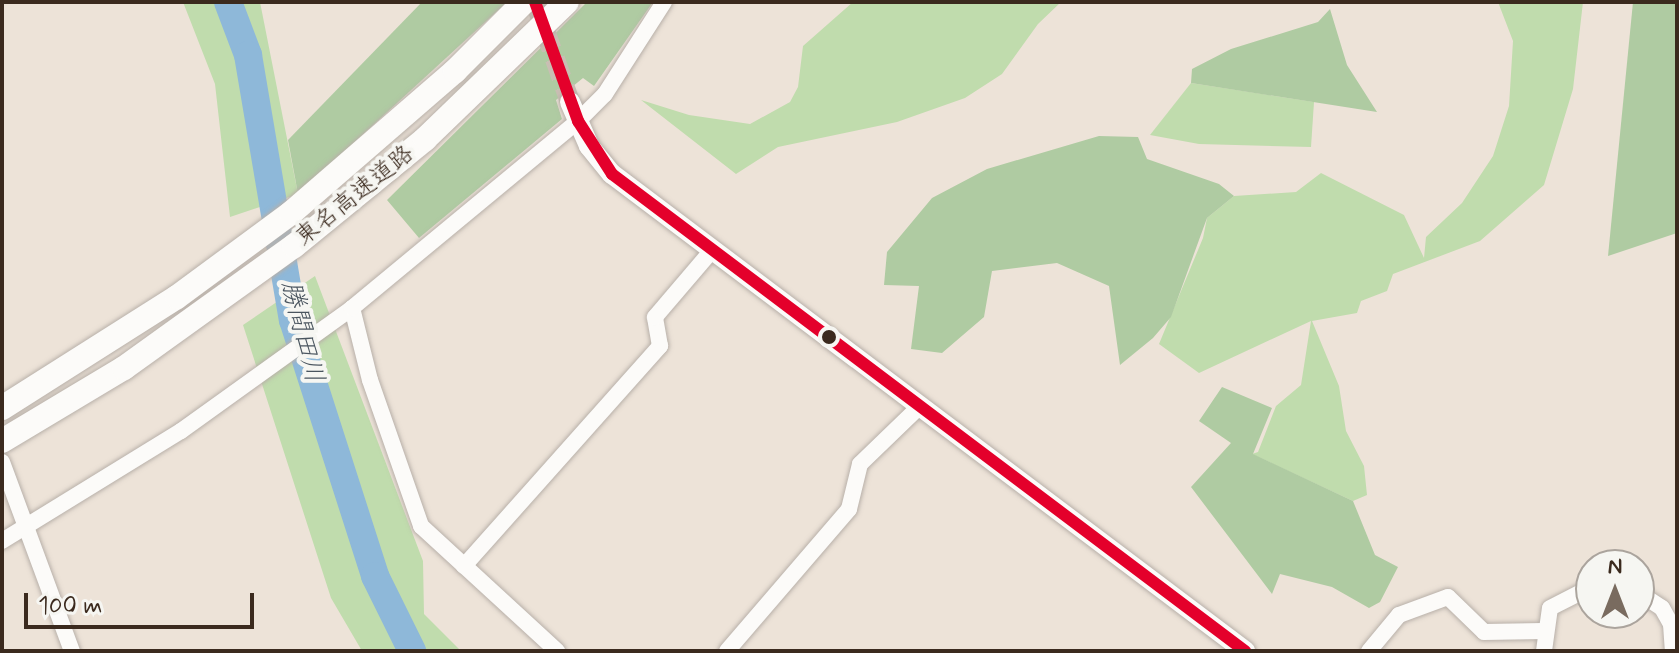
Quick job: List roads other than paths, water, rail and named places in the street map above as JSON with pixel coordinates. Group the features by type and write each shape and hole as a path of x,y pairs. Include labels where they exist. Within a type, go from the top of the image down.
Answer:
{"highway":[{"name":"東名高速道路","path":"2,408 177,297 343,170 524,2"},
{"name":"東名高速道路","path":"2,441 124,368 358,195 495,75 567,2"}],"main road":[{"path":"574,112 612,174 1245,651"}],"street":[{"path":"2,541 27,528 276,365 352,308 574,112 605,94 664,2"},
{"path":"464,566 660,346 655,317 713,249"},
{"path":"352,308 370,380 421,526 557,651"},
{"path":"727,651 849,509 860,464 919,407"},
{"path":"2,462 72,651"},
{"path":"1544,651 1543,631 1550,608 1575,595"},
{"path":"1369,651 1399,615 1448,597 1484,632 1543,631"},
{"path":"1655,603 1662,608 1671,624 1673,651"}],"waterway":[{"name":"勝間田川","path":"228,2 248,55 293,320 375,576 412,651"}],"tunnel":[{"path":"535,2 570,102"}]}
